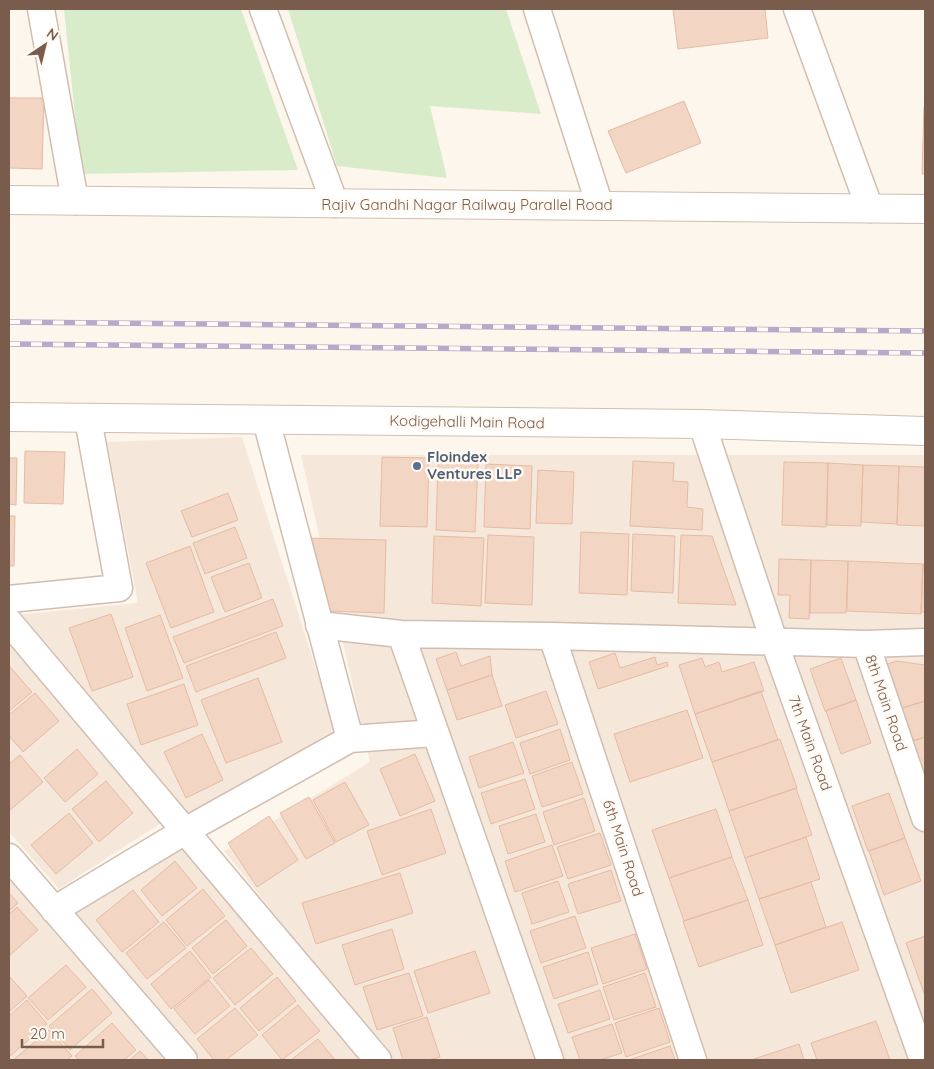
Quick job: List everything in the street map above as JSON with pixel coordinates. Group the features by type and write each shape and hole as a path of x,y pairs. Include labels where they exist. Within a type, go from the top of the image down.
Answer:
{"street":[{"path":"40,9 75,201"},
{"path":"263,9 335,204"},
{"path":"537,9 600,206"},
{"path":"797,9 870,209"},
{"name":"Rajiv Gandhi Nagar Railway Parallel Road","path":"9,200 925,209"},
{"name":"Kodigehalli Main Road","path":"9,418 702,424 925,431"},
{"path":"9,599 120,588 88,419"},
{"path":"266,420 350,739"},
{"name":"7th Main Road","path":"702,424 774,641 923,1060"},
{"path":"9,622 378,1060"},
{"path":"319,625 401,634 866,644"},
{"path":"401,634 550,1060"},
{"name":"6th Main Road","path":"552,636 693,1060"},
{"name":"8th Main Road","path":"925,642 866,644 925,818"},
{"path":"54,910 185,832 350,739 435,733"},
{"path":"9,857 184,1060"}],"shaded area":[{"path":"242,437 336,732 188,816 16,615 138,603 107,442"},
{"path":"301,455 925,455 925,1060 392,1060 224,851 370,762"},
{"path":"9,643 161,823 59,889 9,832"},
{"path":"179,846 360,1060 201,1060 75,911"},
{"path":"9,873 168,1060 9,1060"}],"green space":[{"path":"64,9 241,9 298,170 81,174"},
{"path":"288,9 506,9 541,114 430,106 447,178 337,166"}],"building":[{"path":"673,9 765,9 768,38 678,49"},
{"path":"9,98 44,98 42,169 9,168"},
{"path":"684,101 701,143 626,173 608,131"},
{"path":"924,107 925,174 922,174"},
{"path":"25,451 65,452 63,504 24,503"},
{"path":"382,457 429,458 427,527 380,526"},
{"path":"9,458 17,458 16,505 9,504"},
{"path":"438,461 478,463 475,532 436,530"},
{"path":"633,461 674,463 673,481 688,482 687,507 703,509 702,530 630,526"},
{"path":"784,462 828,463 826,527 782,525"},
{"path":"828,463 863,465 861,526 827,525"},
{"path":"486,464 532,466 530,529 484,527"},
{"path":"863,465 899,466 897,524 861,522"},
{"path":"899,466 925,467 925,526 897,525"},
{"path":"538,470 574,472 572,524 536,523"},
{"path":"228,493 238,520 192,537 181,511"},
{"path":"9,516 15,516 14,566 9,566"},
{"path":"235,527 247,558 205,574 193,543"},
{"path":"581,532 629,534 627,595 579,593"},
{"path":"633,534 675,536 673,593 631,591"},
{"path":"488,535 534,537 532,605 485,603"},
{"path":"681,535 712,536 736,605 678,603"},
{"path":"434,536 484,538 481,606 432,603"},
{"path":"305,538 386,540 384,613 328,611"},
{"path":"190,546 214,612 171,628 146,563"},
{"path":"779,559 811,560 809,619 789,618 790,595 778,595"},
{"path":"811,560 848,561 846,613 810,613"},
{"path":"848,561 923,564 921,614 847,611"},
{"path":"249,563 262,598 225,612 211,577"},
{"path":"923,564 925,564 925,612 921,612"},
{"path":"273,599 283,626 184,663 173,637"},
{"path":"111,614 133,677 92,691 69,628"},
{"path":"160,615 183,678 147,691 125,628"},
{"path":"276,632 286,658 196,692 186,666"},
{"path":"456,652 461,666 490,656 492,675 447,690 436,659"},
{"path":"615,653 620,668 655,657 657,665 667,662 668,666 598,689 589,662"},
{"path":"702,658 705,667 719,662 722,672 754,662 764,691 695,714 679,665"},
{"path":"841,658 856,700 825,711 810,669"},
{"path":"896,661 925,665 925,701 899,709 885,665"},
{"path":"9,668 32,692 9,711"},
{"path":"492,675 502,706 457,720 447,690"},
{"path":"258,678 282,742 226,763 201,700"},
{"path":"184,684 198,725 141,745 127,704"},
{"path":"546,691 558,724 516,738 505,705"},
{"path":"761,691 778,740 712,762 695,714"},
{"path":"35,693 59,721 23,752 9,736 9,715"},
{"path":"856,700 871,743 841,754 826,711"},
{"path":"925,701 925,737 910,742 899,709"},
{"path":"687,710 703,758 630,782 614,734"},
{"path":"560,729 570,760 530,774 520,743"},
{"path":"202,734 223,780 186,798 164,752"},
{"path":"925,737 925,775 924,776 912,741"},
{"path":"780,739 797,788 729,811 712,762"},
{"path":"513,742 524,773 479,788 469,757"},
{"path":"77,749 98,774 65,802 44,778"},
{"path":"415,754 435,801 400,816 380,769"},
{"path":"20,755 43,782 9,811 9,764"},
{"path":"572,762 583,794 542,807 532,776"},
{"path":"525,779 535,809 491,824 481,793"},
{"path":"106,781 133,813 99,842 72,809"},
{"path":"345,782 369,825 336,842 313,800"},
{"path":"796,788 812,835 745,858 729,811"},
{"path":"889,793 905,838 868,851 852,806"},
{"path":"309,797 335,843 306,859 280,813"},
{"path":"584,798 595,831 554,845 543,812"},
{"path":"431,809 446,853 382,875 367,831"},
{"path":"716,809 732,857 669,878 652,830"},
{"path":"69,813 93,843 56,874 31,845"},
{"path":"536,814 545,842 508,854 499,826"},
{"path":"269,816 298,860 257,887 228,843"},
{"path":"600,833 611,865 568,879 557,847"},
{"path":"806,837 820,879 759,899 745,858"},
{"path":"905,838 921,881 884,895 869,851"},
{"path":"552,845 563,876 515,892 505,861"},
{"path":"732,857 748,900 684,921 669,878"},
{"path":"175,861 197,888 162,916 141,890"},
{"path":"611,870 621,901 578,914 568,884"},
{"path":"400,873 413,913 316,944 302,903"},
{"path":"558,881 569,912 532,924 522,893"},
{"path":"811,882 826,927 775,945 759,899"},
{"path":"203,889 225,916 187,946 166,920"},
{"path":"133,890 159,922 122,952 96,920"},
{"path":"9,893 18,903 9,911"},
{"path":"748,900 763,945 699,967 683,921"},
{"path":"17,907 38,930 9,956 9,914"},
{"path":"575,916 586,948 541,963 530,931"},
{"path":"226,920 247,946 213,974 192,948"},
{"path":"164,922 186,948 147,979 126,953"},
{"path":"842,922 859,970 791,993 775,945"},
{"path":"392,929 404,969 355,985 342,945"},
{"path":"635,934 647,969 603,984 591,948"},
{"path":"925,936 925,993 924,993 906,943"},
{"path":"251,948 273,974 235,1005 213,978"},
{"path":"190,951 211,977 171,1009 151,984"},
{"path":"475,951 490,993 428,1013 414,971"},
{"path":"588,952 598,984 554,999 543,967"},
{"path":"66,965 86,987 48,1020 28,998"},
{"path":"409,973 423,1016 377,1030 363,987"},
{"path":"645,973 656,1007 614,1020 603,987"},
{"path":"9,976 27,996 9,1012"},
{"path":"277,977 296,1001 259,1031 240,1008"},
{"path":"209,980 230,1006 195,1034 174,1009"},
{"path":"92,989 112,1013 70,1050 49,1026"},
{"path":"600,990 610,1019 568,1033 558,1004"},
{"path":"27,1000 47,1024 9,1057 9,1016"},
{"path":"298,1005 320,1031 282,1060 262,1035"},
{"path":"235,1008 258,1035 226,1060 214,1060 197,1039"},
{"path":"659,1008 670,1042 626,1057 615,1023"},
{"path":"427,1017 440,1057 428,1060 403,1060 393,1028"},
{"path":"876,1021 890,1060 817,1060 811,1043"},
{"path":"112,1023 136,1050 124,1060 79,1060 75,1056"},
{"path":"612,1024 622,1053 600,1060 580,1060 572,1037"},
{"path":"49,1030 72,1056 67,1060 13,1060"},
{"path":"318,1039 335,1060 291,1060"},
{"path":"799,1044 804,1060 751,1060"},
{"path":"670,1046 675,1060 629,1060"},
{"path":"140,1051 148,1060 130,1060"}],"railway":[{"path":"9,322 925,331"},
{"path":"9,344 925,353"}],"place":[{"name":"Floindex Ventures LLP","path":"417,466"}]}
